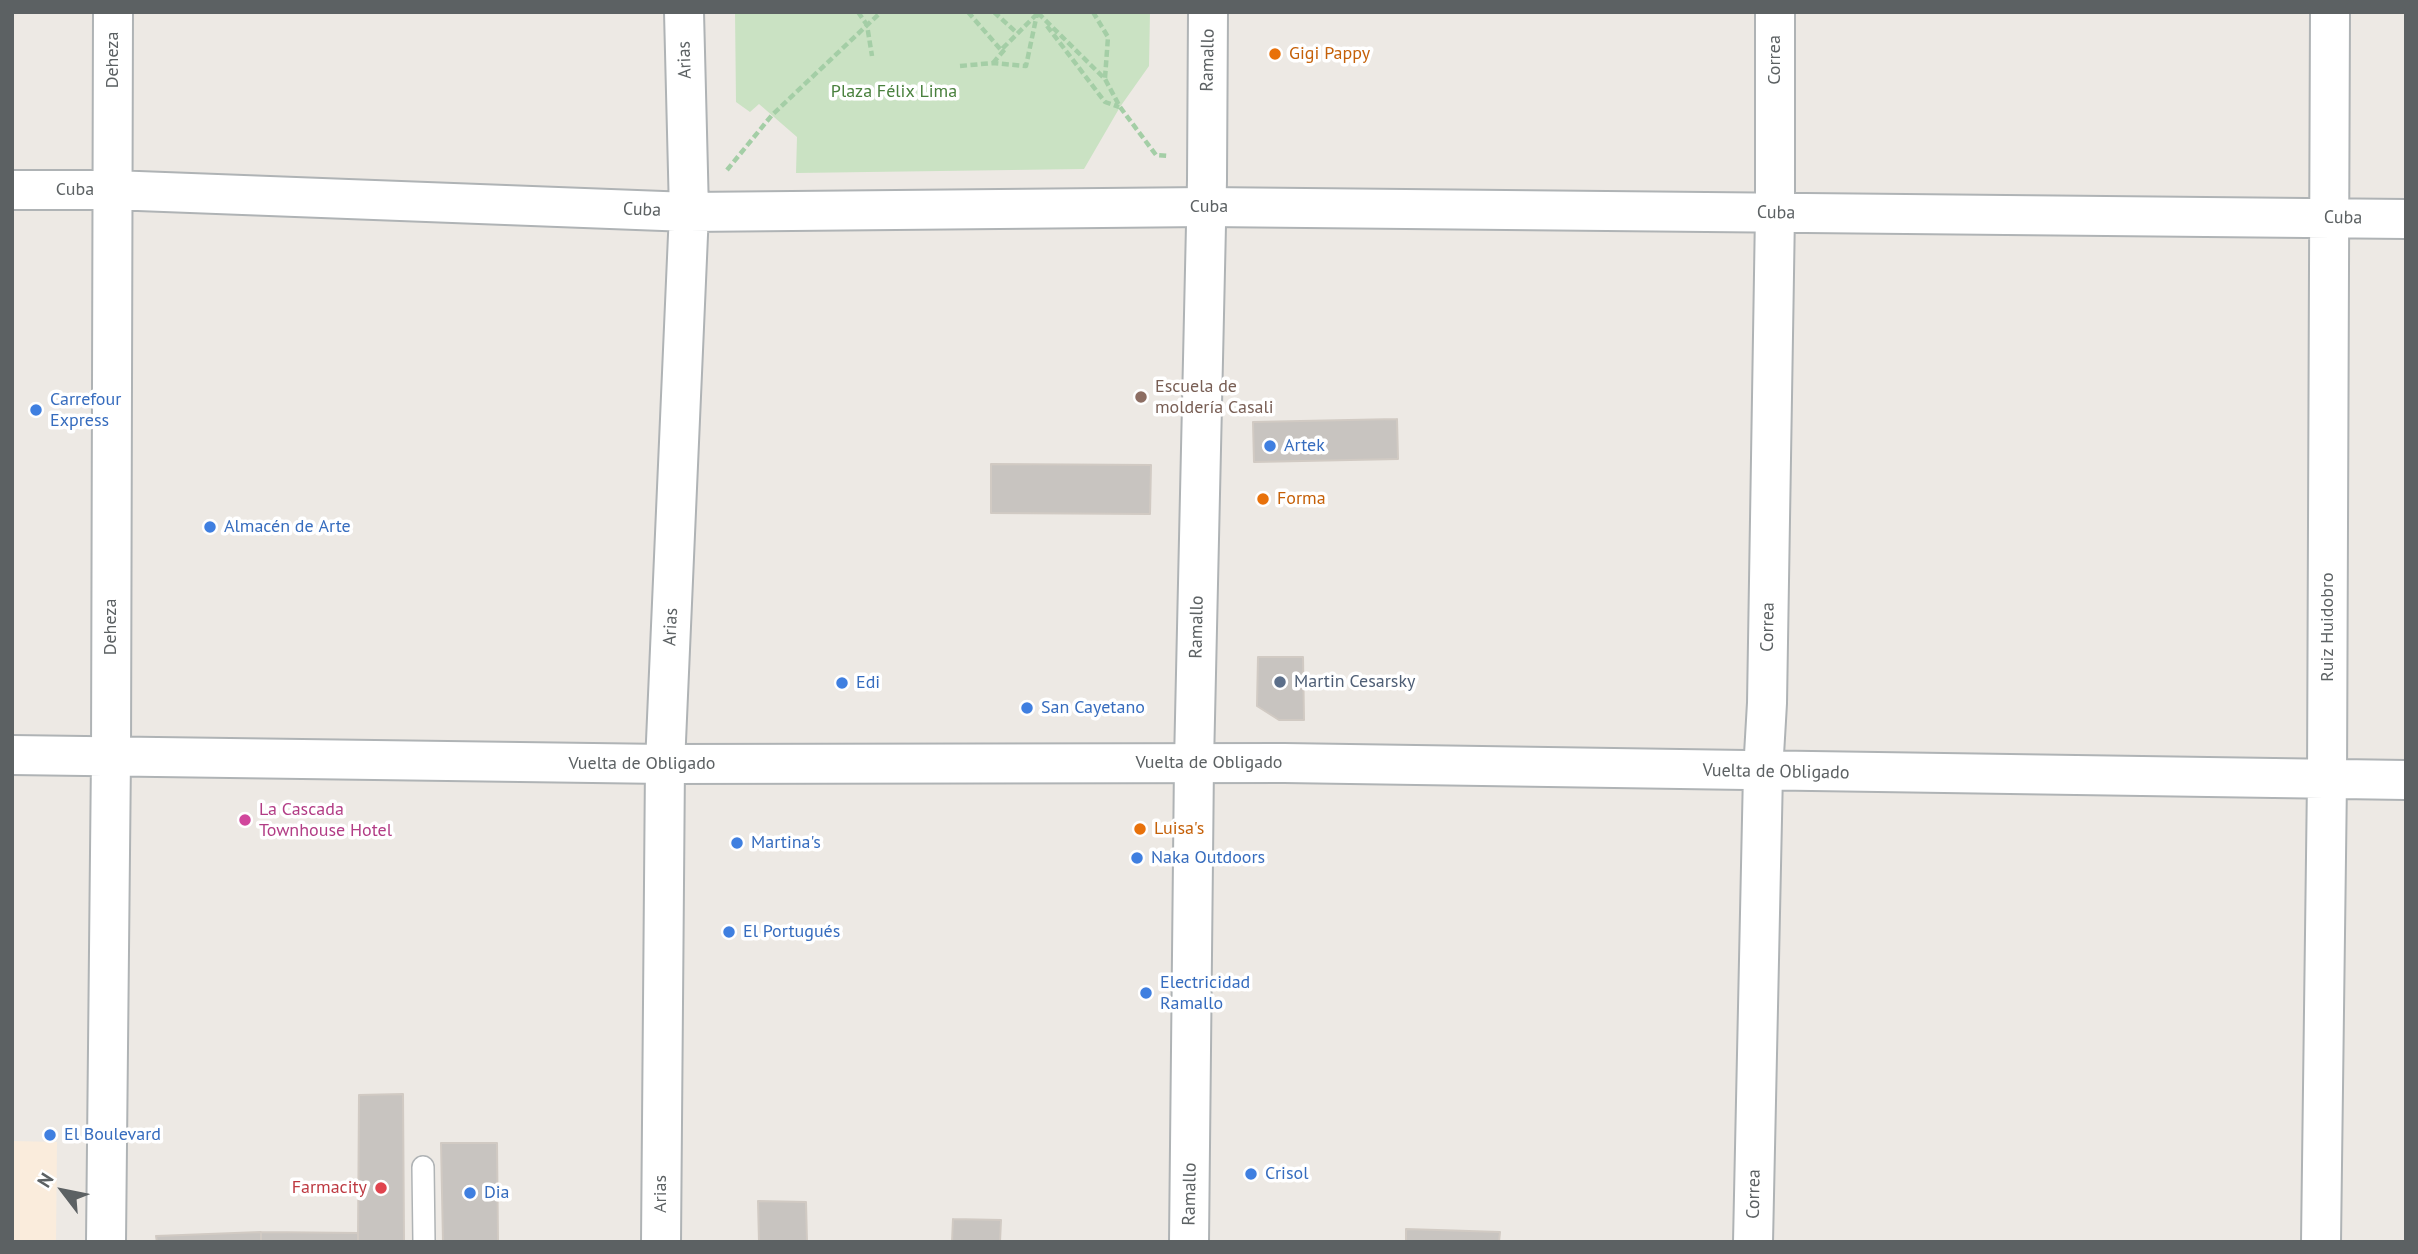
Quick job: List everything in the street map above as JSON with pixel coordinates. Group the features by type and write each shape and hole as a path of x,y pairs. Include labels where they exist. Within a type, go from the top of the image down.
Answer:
{"street":[{"name":"Deheza","path":"106,1242 111,756 113,12"},
{"name":"Arias","path":"661,1242 665,764 689,212 684,12"},
{"name":"Ramallo","path":"1189,1242 1194,763 1208,12"},
{"name":"Correa","path":"1753,1242 1763,772 1767,703 1775,213 1775,12"},
{"name":"Ruiz Huidobro","path":"2320,1242 2328,780 2330,12"},
{"name":"Cuba","path":"12,190 112,191 689,212 1206,207 2406,219"},
{"name":"Vuelta de Obligado","path":"12,755 665,764 1194,763 2406,780"}],"lane":[{"path":"423,1167 424,1242"}],"path":[{"path":"859,12 867,25 872,57"},
{"path":"689,212 772,115 881,12"},
{"path":"995,12 1016,34 1038,13"},
{"path":"1093,12 1108,37 1105,79"},
{"path":"971,13 1001,50 1038,13"},
{"path":"960,66 993,63 1026,66 1038,13"},
{"path":"993,63 1038,13"},
{"path":"1038,13 1105,79 1120,107 1156,155 1207,159"},
{"path":"1038,13 1105,102 1120,107"}],"shaded area":[{"path":"12,1141 57,1142 56,1242 12,1242"}],"green space":[{"name":"Plaza Félix Lima","path":"735,12 1150,12 1149,66 1120,107 1084,169 796,173 797,137 759,104 750,112 736,102"}],"building":[{"path":"1397,419 1398,459 1254,462 1253,422"},
{"path":"991,464 1151,465 1150,514 991,513"},
{"name":"Martin Cesarsky","path":"1258,657 1303,657 1304,720 1279,720 1257,706"},
{"name":"Farmacity","path":"403,1094 404,1242 358,1242 359,1095"},
{"name":"Dia","path":"441,1143 497,1143 498,1242 443,1242"},
{"path":"758,1201 806,1202 807,1242 759,1242"},
{"path":"953,1219 1001,1220 1000,1242 952,1242"},
{"path":"1406,1229 1500,1232 1499,1242 1406,1242"},
{"path":"261,1232 358,1233 358,1242 261,1242"},
{"path":"261,1232 261,1242 157,1242 156,1236"}],"place":[{"name":"Gigi Pappy","path":"1275,54"},
{"name":"Escuela de moldería Casali","path":"1141,397"},
{"name":"Carrefour Express","path":"36,410"},
{"name":"Artek","path":"1270,446"},
{"name":"Forma","path":"1263,499"},
{"name":"Almacén de Arte","path":"210,527"},
{"name":"Martin Cesarsky","path":"1280,682"},
{"name":"Edi","path":"842,683"},
{"name":"San Cayetano","path":"1027,708"},
{"name":"La Cascada Townhouse Hotel","path":"245,820"},
{"name":"Luisa's","path":"1140,829"},
{"name":"Martina's","path":"737,843"},
{"name":"Naka Outdoors","path":"1137,858"},
{"name":"El Portugués","path":"729,932"},
{"name":"Electricidad Ramallo","path":"1146,993"},
{"name":"El Boulevard","path":"50,1135"},
{"name":"Crisol","path":"1251,1174"},
{"name":"Farmacity","path":"381,1188"},
{"name":"Dia","path":"470,1193"}]}
